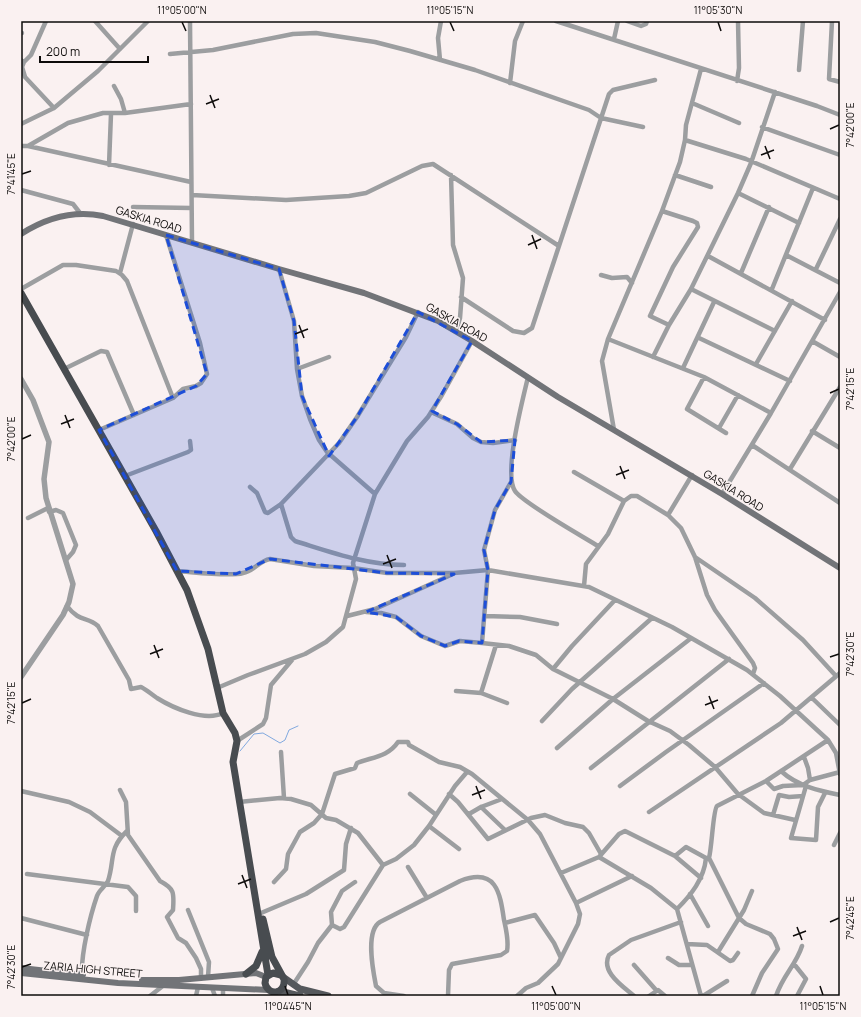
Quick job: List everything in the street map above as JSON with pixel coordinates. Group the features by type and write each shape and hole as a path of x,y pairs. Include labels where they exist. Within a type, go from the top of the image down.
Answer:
{"highway":[{"path":"21,293 177,571 202,630 223,713 235,733 236,741 233,762 263,944 267,976 265,986 270,992 278,993 284,985 282,976 272,957 253,882"},
{"path":"246,974 254,969 259,963 262,956 263,944"},
{"path":"267,976 276,973 282,976"}],"main road":[{"name":"GASKIA ROAD","path":"21,234 50,219 80,213 103,216 364,293 418,312 456,331 614,430 692,475 840,568"},
{"name":"ZARIA HIGH STREET","path":"21,968 156,981 246,974 259,974 267,976"},
{"name":"ZARIA HIGH STREET","path":"21,973 164,986"},
{"path":"282,976 293,985 308,991 328,996"},
{"path":"164,986 270,992"},
{"path":"278,993 300,996"}],"street":[{"path":"46,21 31,55 22,61 22,67 24,76 54,108"},
{"path":"95,21 120,49"},
{"path":"21,124 54,108 98,71 148,21"},
{"path":"190,21 192,243"},
{"path":"440,60 438,38 441,21"},
{"path":"510,83 515,41 522,21"},
{"path":"556,21 737,81 775,92 840,115"},
{"path":"614,39 618,21"},
{"path":"627,21 641,26 646,24 647,21"},
{"path":"737,81 739,68 738,21"},
{"path":"800,70 803,21"},
{"path":"832,21 829,79 840,82"},
{"path":"170,54 310,33 375,42 440,60 510,83 589,110 601,118 643,128"},
{"path":"614,430 602,361 608,339 662,211 675,175 685,140 686,125 701,69"},
{"path":"461,297 513,331 526,333 535,322 609,94 613,90 656,80"},
{"path":"114,86 122,102 125,113"},
{"path":"653,357 669,325 691,290 738,193 751,163 775,92"},
{"path":"692,103 739,123"},
{"path":"28,146 68,123 103,113 125,113 191,104"},
{"path":"109,165 111,114"},
{"path":"762,127 840,155"},
{"path":"685,140 746,159 751,163 840,199"},
{"path":"21,146 28,146 191,182"},
{"path":"192,195 286,200 349,196 366,193 422,166 433,164 559,246"},
{"path":"451,175 453,244 463,278 460,318 456,331"},
{"path":"675,175 711,187"},
{"path":"772,289 813,188"},
{"path":"21,190 72,204 80,213"},
{"path":"738,193 799,223"},
{"path":"133,207 191,208"},
{"path":"741,273 769,207"},
{"path":"662,211 693,221 697,223 698,227 673,267 650,316 669,325"},
{"path":"816,269 840,219"},
{"path":"120,273 133,224"},
{"path":"99,430 173,398 183,390 201,384 207,374 207,367 166,235"},
{"path":"786,255 816,269 840,283"},
{"path":"708,256 772,289 825,320"},
{"path":"21,289 63,265 106,269 120,273 127,281 173,398"},
{"path":"279,269 294,321 297,369 302,396 308,415 319,440 330,454 375,494"},
{"path":"601,275 612,278 627,277 632,283"},
{"path":"691,290 775,331"},
{"path":"722,494 790,381 840,292"},
{"path":"756,364 792,301"},
{"path":"683,368 699,338 714,302"},
{"path":"250,487 257,493 265,512 271,512 281,504 330,454 357,417 406,337 418,312"},
{"path":"699,338 790,381"},
{"path":"608,339 704,377 771,413"},
{"path":"217,688 305,654 326,642 343,627 356,579 352,568 354,559 364,524 375,494 407,441 431,412 472,341"},
{"path":"812,341 840,357"},
{"path":"64,369 101,350 106,352 134,415"},
{"path":"297,369 329,357"},
{"path":"482,643 488,570 484,554 486,538 495,510 511,482 515,440 528,377"},
{"path":"704,377 687,409 726,433"},
{"path":"21,379 33,400 49,442 44,478 48,510 73,584 69,608 64,612 21,677"},
{"path":"790,469 812,431 838,395 840,387"},
{"path":"719,428 738,395"},
{"path":"431,412 457,424 473,438 481,442 493,443 515,440"},
{"path":"812,431 840,448"},
{"path":"125,476 188,452 191,450 190,441"},
{"path":"752,445 840,503"},
{"path":"574,472 624,502"},
{"path":"668,515 692,475"},
{"path":"511,482 518,494 598,546"},
{"path":"584,586 586,564 595,554 598,546 608,534 624,502 631,496 638,496 668,515 685,534 711,602 724,625 753,663 755,668 753,674"},
{"path":"281,504 292,540 354,559 390,565 404,565"},
{"path":"28,518 48,510 56,510 63,513 76,545 73,552 66,560"},
{"path":"649,812 796,711 838,675 803,640 755,598 695,557"},
{"path":"177,571 236,574 248,571 264,560 270,559 314,566 352,568 387,573 454,573 488,570 584,586 603,593 730,659 764,683 828,740 836,753 840,773 810,780 804,786 803,796 791,838 816,840 818,807 825,793"},
{"path":"347,616 366,612 454,573"},
{"path":"553,669 572,646 615,600"},
{"path":"69,608 77,617 98,626 129,680 131,689 139,687 178,709 201,716 218,716 223,713"},
{"path":"366,612 381,613 396,617 421,636 445,646 460,641 482,643 524,650 536,655 553,669 581,682 613,699 648,721 670,731 714,767 738,794 764,813 795,820"},
{"path":"485,616 520,617 557,624"},
{"path":"542,721 581,682 652,618"},
{"path":"557,748 613,699 690,639"},
{"path":"481,693 496,645"},
{"path":"591,768 648,721 730,659"},
{"path":"236,741 263,724 266,718 271,685 292,660"},
{"path":"620,786 682,740 764,683"},
{"path":"456,691 481,693 507,703"},
{"path":"812,698 840,725"},
{"path":"677,909 701,878 705,868 714,830 714,809 738,794 766,781 828,740"},
{"path":"274,882 286,869 288,854 300,832 314,823 322,814 335,774 355,768 358,763 394,749 398,742 408,742 409,745 439,762 460,767 472,774 528,820 540,834 576,903 580,914 578,924 558,965 539,983 526,988 517,996"},
{"path":"281,752 284,798"},
{"path":"804,757 810,780"},
{"path":"781,771 789,778 804,786 825,793 840,795"},
{"path":"332,924 340,929 344,928 383,865 404,853 429,826 435,814 467,772"},
{"path":"766,781 774,789 783,786 804,786"},
{"path":"120,790 126,802 127,831 160,881 168,884 174,893 173,910 167,917 178,938 186,943 196,958 200,969 201,978"},
{"path":"21,791 69,802 90,812 122,836"},
{"path":"410,794 435,814"},
{"path":"450,794 469,814 488,838 528,820 545,815 565,824 583,827 589,833 600,855 660,894 677,909 702,996 727,981"},
{"path":"772,815 779,795 789,797 803,796"},
{"path":"239,802 284,798 311,805 322,814 358,833 383,865"},
{"path":"469,814 481,807 502,799"},
{"path":"481,807 505,830"},
{"path":"429,826 459,848"},
{"path":"261,913 306,894 344,870 347,838 351,828"},
{"path":"82,974 87,935 97,896 105,886 113,851 122,836 127,831"},
{"path":"561,873 600,855 619,834 625,831 676,856 701,878"},
{"path":"834,845 840,833"},
{"path":"676,856 686,846 707,858 739,918 746,924 770,934 774,939 778,948 762,973 752,996"},
{"path":"408,866 427,898"},
{"path":"27,874 105,886 128,887 136,896 136,911"},
{"path":"576,903 632,876"},
{"path":"404,996 384,994 376,986 371,933 373,928 427,898 466,879 487,879 496,885 500,895 505,923 507,948 505,954 452,964 449,970 448,996"},
{"path":"293,985 332,924 331,912 342,891 355,882"},
{"path":"718,952 739,918 752,891"},
{"path":"690,894 708,926"},
{"path":"188,910 209,962 208,977"},
{"path":"505,923 535,915 554,943 561,958"},
{"path":"21,918 87,935"},
{"path":"634,996 615,980 607,966 607,958 614,950 631,940 681,922"},
{"path":"687,944 702,943 730,961 733,960 738,953"},
{"path":"776,996 784,976 799,958 802,946"},
{"path":"668,958 679,964 692,965"},
{"path":"634,964 656,990 660,990 665,996"},
{"path":"794,964 806,979 797,996"},
{"path":"150,996 164,986"},
{"path":"196,996 198,987"},
{"path":"212,988 215,996"},
{"path":"222,989 223,996"},
{"path":"649,996 656,990"}],"highlighted area":[{"path":"166,235 279,269 294,321 302,396 329,456 357,417 418,312 472,341 432,411 457,424 481,442 515,440 511,482 495,510 484,550 488,570 482,643 459,641 445,646 421,636 396,617 366,612 454,574 387,573 270,559 236,574 177,571 99,430 196,386 207,374"}],"waterway":[{"path":"240,751 254,734 263,733 280,743 285,740 289,730 298,726"}]}
